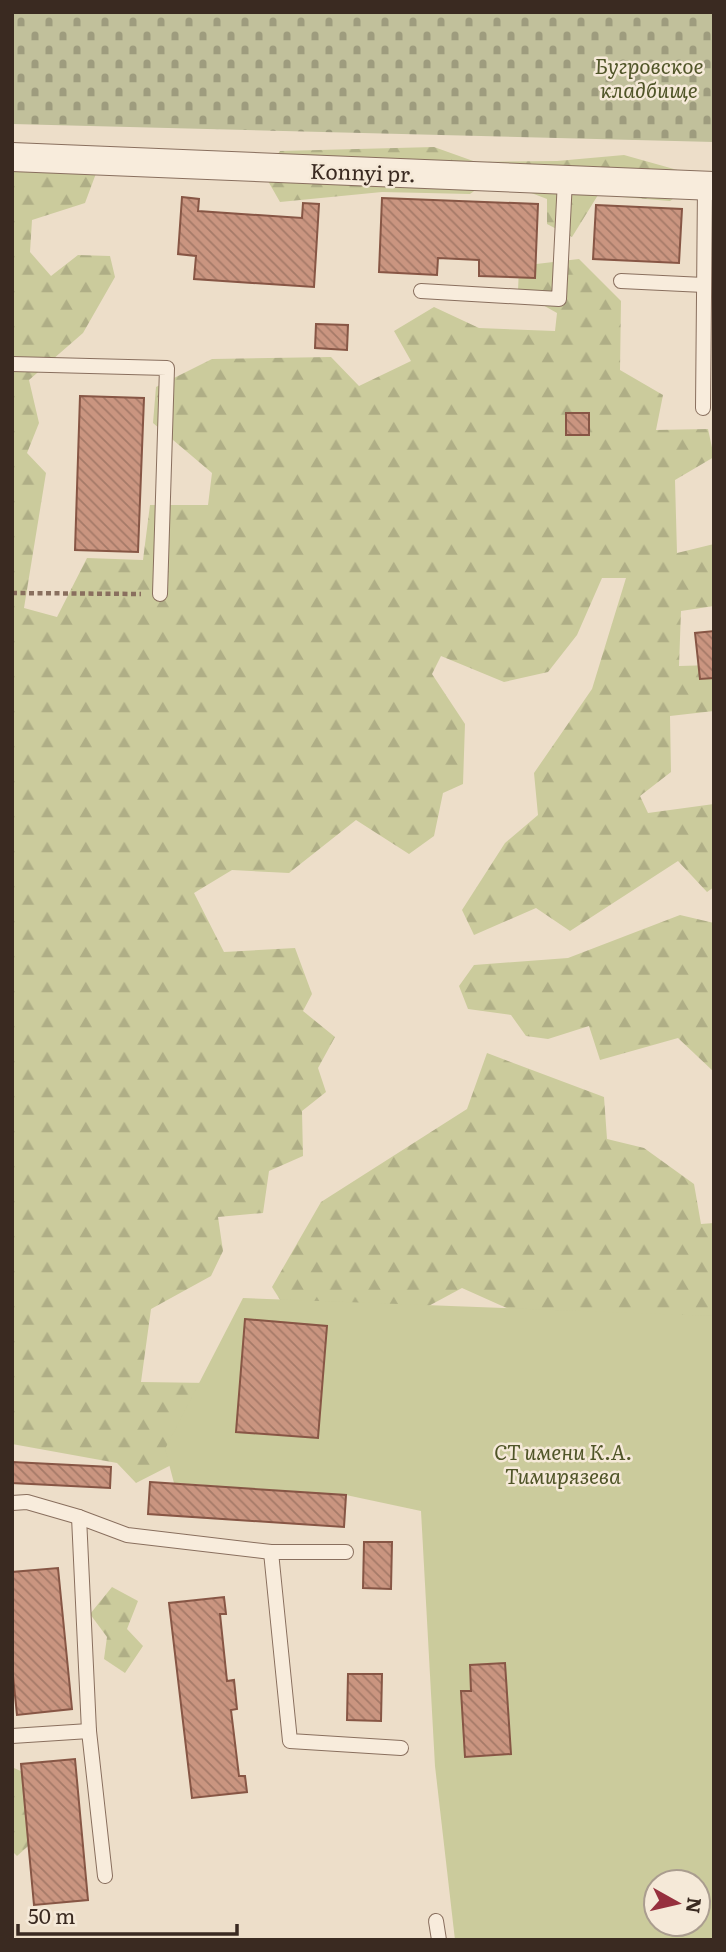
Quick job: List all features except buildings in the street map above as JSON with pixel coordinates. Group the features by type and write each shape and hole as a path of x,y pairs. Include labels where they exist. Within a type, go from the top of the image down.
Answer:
{"street":[{"name":"Konnyi pr.","path":"12,157 709,186"}],"lane":[{"path":"421,290 559,299 565,180"},
{"path":"703,408 709,314 704,285 709,186"},
{"path":"621,281 704,285"},
{"path":"12,364 167,368 160,594"},
{"path":"12,1503 27,1502 127,1535 271,1552 346,1552"},
{"path":"79,1517 89,1731 105,1876"},
{"path":"271,1552 290,1741 401,1748"},
{"path":"12,1736 89,1731"},
{"path":"436,1921 439,1940"}],"path":[{"path":"12,593 160,594"}],"green space":[{"name":"Бугровское кладбище","path":"12,12 714,12 714,142 12,124"},
{"path":"434,147 476,162 557,161 624,155 681,171 686,190 670,201 598,195 572,237 547,224 547,199 492,178 470,194 382,192 280,202 264,174 280,151"},
{"path":"12,166 98,168 85,203 32,220 30,252 51,276 78,255 110,256 115,277 83,333 29,380 39,423 27,453 46,473 24,608 57,617 87,558 143,560 150,505 208,505 212,473 153,423 156,387 212,359 331,357 359,386 411,361 394,331 434,307 479,328 555,331 557,313 518,291 519,266 579,259 621,301 620,370 663,395 656,430 708,429 714,457 675,480 677,553 714,544 714,606 681,611 679,666 714,665 714,711 670,716 671,772 640,796 648,813 714,804 714,887 707,892 678,861 570,931 536,908 474,935 462,910 505,843 538,815 534,773 592,689 626,578 602,578 577,635 548,672 504,682 441,656 432,674 465,724 463,784 443,793 434,836 409,854 356,820 289,873 232,870 194,893 224,952 295,948 312,994 303,1011 335,1037 318,1068 326,1092 302,1111 303,1156 269,1171 263,1213 218,1217 223,1251 211,1276 151,1309 141,1382 210,1383 183,1459 136,1483 117,1463 12,1444"},
{"path":"680,915 714,923 714,1072 678,1038 600,1060 589,1026 548,1039 526,1036 511,1015 468,1009 459,986 474,965 568,958"},
{"path":"487,1053 604,1097 607,1139 644,1148 694,1184 701,1224 714,1223 714,1413 554,1329 462,1288 397,1323 287,1311 272,1287 321,1202 467,1109"},
{"name":"СТ имени К.А. Тимирязева","path":"243,1298 714,1316 714,1940 455,1940 435,1766 421,1511 346,1495 174,1483 165,1449"},
{"path":"112,1587 138,1601 127,1629 143,1646 125,1673 104,1659 107,1637 90,1614"},
{"path":"14,1768 38,1779 45,1831 17,1856 12,1851"}]}
